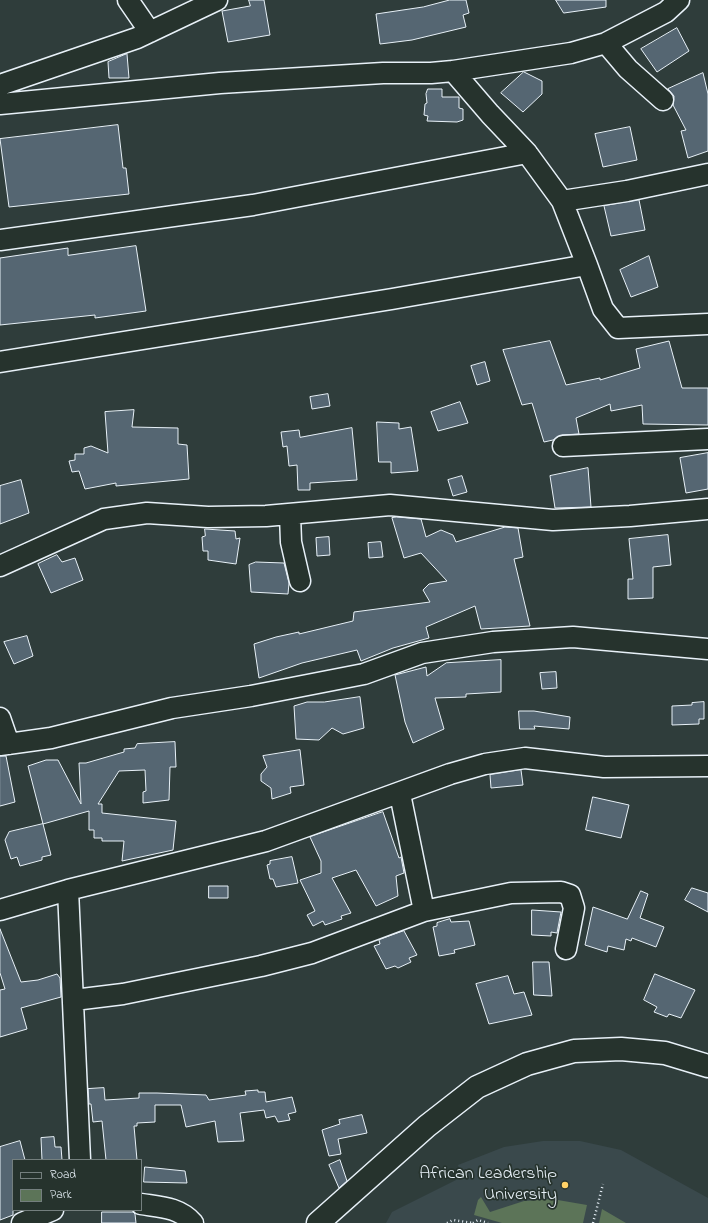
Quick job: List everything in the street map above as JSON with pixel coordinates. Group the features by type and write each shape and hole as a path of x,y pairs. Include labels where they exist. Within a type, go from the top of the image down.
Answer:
{"main road":[{"path":"318,1223 427,1126 477,1087 527,1064 574,1051 621,1050 665,1053 708,1066"}],"street":[{"path":"128,0 150,32"},
{"path":"0,85 137,38 217,0"},
{"path":"0,104 220,83 383,72 431,73 453,71 526,58 571,53 606,43 666,12 679,0"},
{"path":"606,43 628,70 663,100"},
{"path":"453,71 490,114 527,153 562,201 587,265 602,309 618,328 708,324"},
{"path":"0,240 253,205 527,153"},
{"path":"562,201 627,191 708,174"},
{"path":"0,362 384,300 587,265"},
{"path":"563,446 708,439"},
{"path":"0,566 104,519 147,513 208,516 290,515 390,505 553,520 630,516 708,509"},
{"path":"290,515 291,542 300,581"},
{"path":"0,718 4,745 51,738 172,708 252,696 364,674 422,653 493,642 572,637 708,649"},
{"path":"0,910 68,890 266,841 400,794 450,774 485,764 525,758 604,767 708,766"},
{"path":"400,794 424,911"},
{"path":"68,890 80,1159"},
{"path":"74,1000 123,994 261,966 312,953 424,911 511,894 560,892 570,895 574,908 566,949"},
{"path":"142,1204 169,1208 179,1212 193,1223"},
{"path":"22,1223 51,1211"}],"path":[{"path":"592,1223 603,1184"},
{"path":"448,1223 453,1220 473,1223 478,1220 488,1223"}],"shaded area":[{"name":"African Leadership University","path":"543,1141 580,1141 621,1150 708,1198 708,1223 386,1223 392,1212 462,1177 458,1165 504,1147"}],"green space":[{"path":"481,1197 490,1212 524,1201 552,1199 587,1205 583,1223 502,1223 474,1215 478,1200"},
{"path":"602,1209 626,1223 599,1223"}],"building":[{"path":"249,0 264,0 270,35 228,42 222,11 250,6"},
{"path":"450,0 466,0 469,13 463,15 466,27 412,40 380,44 376,14 423,7"},
{"path":"556,0 606,0 606,7 564,13"},
{"path":"677,28 689,51 657,72 641,49"},
{"path":"127,54 129,78 109,78 108,62"},
{"path":"524,72 542,81 542,94 523,112 501,93"},
{"path":"703,73 708,94 708,151 688,158 681,131 686,130 673,105 674,96 668,89"},
{"path":"428,89 442,89 442,97 459,97 459,108 463,109 463,120 457,122 427,121 428,116 424,115 425,104 427,103 426,94"},
{"path":"118,125 123,168 126,168 129,194 9,207 0,139"},
{"path":"630,127 637,160 603,167 595,134"},
{"path":"639,200 645,230 611,236 604,206"},
{"path":"136,246 146,311 95,318 95,315 0,325 0,258 68,248 68,255"},
{"path":"649,256 658,287 631,297 620,270"},
{"path":"550,341 566,385 600,378 600,380 640,368 636,349 669,341 682,388 708,388 708,425 643,424 642,405 611,411 610,404 576,418 579,434 562,435 553,440 544,442 532,403 522,405 503,350"},
{"path":"485,362 490,381 477,385 471,366"},
{"path":"328,394 330,406 312,409 310,397"},
{"path":"460,402 468,423 438,431 431,412"},
{"path":"134,410 132,427 178,428 178,444 187,445 189,479 116,486 116,483 85,489 79,471 72,472 69,461 75,460 75,454 84,454 84,448 91,446 108,453 105,412"},
{"path":"377,422 399,423 399,429 411,427 418,471 391,473 391,462 379,462"},
{"path":"352,428 357,480 310,483 310,490 298,490 297,465 289,466 287,446 283,447 281,432 299,430 300,437"},
{"path":"708,453 708,489 686,493 680,458"},
{"path":"588,468 591,507 555,508 550,476"},
{"path":"462,476 467,492 453,496 448,480"},
{"path":"21,480 29,513 0,524 0,486"},
{"path":"392,518 421,519 426,537 441,530 453,535 456,542 505,527 518,528 523,557 514,559 530,626 481,629 475,606 426,627 429,638 393,648 361,661 357,650 302,663 259,678 254,644 276,637 299,632 299,634 353,621 354,612 430,602 423,590 429,584 447,581 421,553 404,558"},
{"path":"205,529 235,531 236,539 240,538 236,564 208,560 208,551 203,551 202,537 205,536"},
{"path":"668,535 671,565 653,567 653,598 628,599 628,579 633,579 629,539"},
{"path":"329,537 330,555 317,556 316,538"},
{"path":"381,542 383,557 369,558 368,543"},
{"path":"57,555 62,562 75,558 83,580 51,593 38,564"},
{"path":"256,562 284,563 289,583 288,594 251,592 249,565"},
{"path":"27,636 33,656 14,664 4,642"},
{"path":"501,660 501,692 466,694 466,697 435,698 444,729 413,743 405,722 395,675 426,667 427,676 446,663"},
{"path":"556,672 557,688 542,689 540,673"},
{"path":"360,697 364,728 343,734 332,728 319,740 296,739 294,706 307,702 324,702"},
{"path":"704,702 704,719 699,719 699,724 672,725 672,706 692,705 692,703"},
{"path":"519,711 534,711 570,717 569,729 534,726 535,729 520,729"},
{"path":"175,742 176,767 170,767 169,800 143,803 143,792 146,791 145,770 119,771 98,804 102,804 102,813 176,821 173,850 122,861 124,841 102,841 102,838 94,838 94,830 89,830 89,811 43,824 28,766 46,760 58,760 81,804 79,763 86,763 124,752 124,749 135,748 137,744"},
{"path":"300,750 304,785 290,787 291,793 272,799 271,788 261,781 261,774 267,767 263,756"},
{"path":"0,756 6,756 15,802 0,806"},
{"path":"521,770 523,785 491,788 490,775"},
{"path":"593,797 629,805 621,838 586,830"},
{"path":"383,812 399,858 401,857 404,873 396,876 398,896 376,906 356,870 332,878 351,913 341,916 342,919 325,925 323,921 313,926 307,915 315,911 300,880 321,873 321,861 310,837"},
{"path":"43,824 51,855 42,857 42,860 20,866 17,857 11,859 5,840 9,832"},
{"path":"292,857 298,883 276,887 273,879 270,879 267,865 270,864 270,861"},
{"path":"209,886 228,886 228,898 209,898"},
{"path":"692,888 708,893 708,912 685,900"},
{"path":"641,891 648,894 640,918 664,927 656,947 632,938 631,941 626,939 624,950 608,946 607,952 585,945 593,907 627,919"},
{"path":"532,910 561,912 557,933 551,932 551,936 532,935"},
{"path":"450,919 451,922 469,921 475,945 454,950 455,953 439,956 433,927 437,926 437,923"},
{"path":"0,929 21,982 38,980 57,974 60,978 61,997 21,1008 27,1029 0,1037 0,990 5,989 0,973"},
{"path":"404,931 417,955 409,958 411,962 398,968 395,966 386,969 374,946 380,944 379,940"},
{"path":"533,962 549,962 552,996 534,995"},
{"path":"655,974 695,990 681,1018 669,1014 667,1017 654,1012 657,1007 644,1000"},
{"path":"508,976 514,994 524,992 532,1015 489,1024 476,984"},
{"path":"104,1088 105,1100 139,1098 139,1093 157,1093 206,1095 209,1100 246,1095 245,1091 258,1090 258,1092 265,1092 266,1102 292,1097 296,1112 288,1114 290,1120 278,1122 275,1116 266,1118 264,1110 240,1113 244,1141 218,1142 215,1121 186,1127 181,1105 155,1105 155,1122 137,1123 137,1126 134,1126 137,1159 106,1159 102,1121 93,1122 91,1104 89,1104 88,1089"},
{"path":"362,1115 367,1133 338,1139 341,1154 329,1156 322,1130 340,1124 339,1120"},
{"path":"54,1137 55,1147 61,1147 62,1159 42,1159 41,1138"},
{"path":"20,1141 25,1159 12,1159 13,1215 0,1220 0,1147"},
{"path":"340,1160 347,1181 339,1188 329,1165"},
{"path":"145,1167 185,1171 187,1183 144,1182"},
{"path":"102,1212 133,1212 135,1214 136,1223 102,1223"}],"place":[{"name":"African Leadership University","path":"565,1185"}]}
